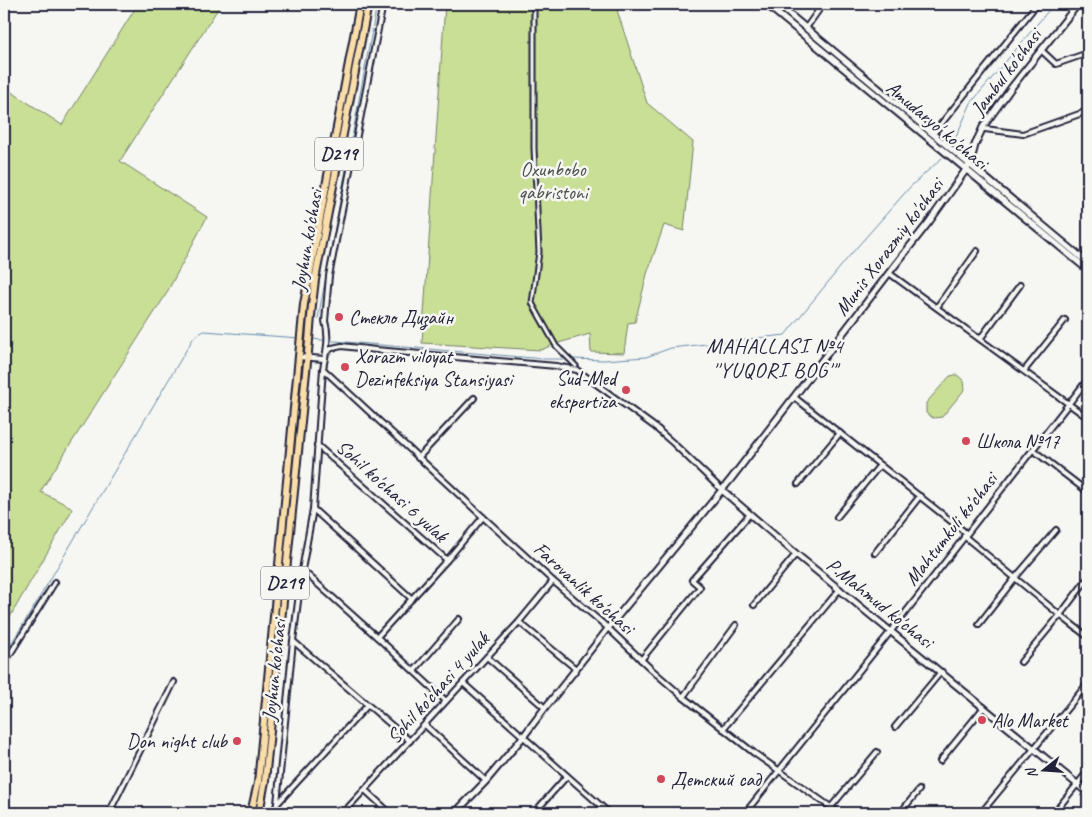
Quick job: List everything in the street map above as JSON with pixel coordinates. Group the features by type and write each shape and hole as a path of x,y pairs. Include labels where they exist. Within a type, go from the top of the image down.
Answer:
{"main road":[{"name":"Joyhun ko'chasi","path":"308,305 360,4"},
{"name":"Joyhun ko'chasi","path":"308,305 317,272 368,4"},
{"name":"D219","path":"299,355 308,305"},
{"name":"D219","path":"308,305 308,355"},
{"name":"Joyhun ko'chasi","path":"252,813 258,783 299,355"},
{"name":"Joyhun ko'chasi","path":"259,813 265,781 308,355"}],"street":[{"path":"327,352 326,321 329,276 383,4"},
{"path":"534,4 534,148 539,252 532,303 556,346 576,366"},
{"name":"Amudaryo' ko'chasi","path":"766,4 1088,263"},
{"name":"Amudaryo' ko'chasi","path":"777,4 933,134 1088,270"},
{"path":"806,28 823,4"},
{"name":"Jambul ko'chasi","path":"933,134 1037,4"},
{"name":"Jambul ko'chasi","path":"968,166 974,145 983,127 1011,88 1078,4"},
{"path":"1041,50 1056,64 1088,53"},
{"path":"985,129 1023,134 1088,111"},
{"name":"Munis Xorazmiy ko'chasi","path":"608,628 722,490 929,222 968,166"},
{"path":"936,307 977,251"},
{"path":"889,273 1088,418"},
{"path":"980,339 1020,286"},
{"path":"1024,371 1065,320"},
{"name":"P.Mahmud ko'chasi","path":"327,352 332,348 342,346 556,366 577,370 659,430"},
{"name":"Joyhun ko'chasi","path":"273,813 277,804 302,570 313,509 322,368 327,352"},
{"path":"299,355 324,359"},
{"name":"P.Mahmud ko'chasi","path":"576,366 659,430 722,490 796,554 1088,793"},
{"name":"Farovanlik ko'chasi","path":"322,368 418,458 683,697 723,729 839,813"},
{"name":"Mahtumkuli ko'chasi","path":"745,813 891,631 1088,379"},
{"path":"794,397 920,496 1015,578 1088,637"},
{"path":"418,458 474,398"},
{"path":"798,484 840,433"},
{"name":"Sohil ko'chasi 6 yulak","path":"317,445 447,560"},
{"path":"1033,450 1088,492"},
{"path":"836,517 880,466"},
{"path":"875,553 920,496"},
{"path":"313,509 412,599"},
{"path":"641,660 700,587 692,580 750,514"},
{"path":"377,637 483,517"},
{"path":"979,624 1056,530"},
{"path":"754,605 796,554"},
{"path":"302,570 446,701"},
{"path":"1021,662 1088,578"},
{"name":"Sohil ko'chasi 4 yulak","path":"343,813 519,622 554,581"},
{"path":"4,664 55,582"},
{"path":"723,729 840,589"},
{"path":"414,671 459,619"},
{"path":"519,622 576,669"},
{"path":"683,697 736,625"},
{"path":"455,813 486,781 523,737 608,628"},
{"path":"293,641 410,741"},
{"path":"487,657 545,708"},
{"path":"895,727 942,672"},
{"path":"109,813 174,682"},
{"path":"463,683 607,812"},
{"path":"981,813 1088,683"},
{"path":"277,804 367,706"},
{"path":"940,761 984,706"},
{"path":"425,725 486,781"},
{"path":"831,807 877,752"},
{"path":"1054,813 1088,771"},
{"path":"534,813 567,776"},
{"path":"365,790 390,813"},
{"path":"900,813 919,790"}],"green space":[{"path":"138,4 221,4 120,161 207,217 165,296 42,489 41,492 71,507 72,510 4,627 4,87 62,125"},
{"name":"Oxunbobo qabristoni","path":"445,4 615,4 647,103 693,142 684,231 664,225 647,274 635,322 628,323 624,353 591,352 590,334 541,350 422,343"},
{"path":"957,375 964,381 965,389 942,417 933,418 926,413 926,403 950,376"}],"waterway":[{"path":"318,319 377,4"},
{"path":"952,146 971,103 1054,4"},
{"path":"572,359 604,360 646,357 671,348 785,335 851,254 911,186 942,158"},
{"path":"4,655 194,337 204,331 299,338"},
{"path":"311,339 544,359 568,359"}],"place":[{"name":"Стекло Дизайн","path":"339,317"},
{"name":"Xorazm viloyat Dezinfeksiya Stansiyasi","path":"345,367"},
{"name":"Sud-Med ekspertiza","path":"626,390"},
{"name":"Школа №17","path":"966,441"},
{"name":"Alo Market","path":"982,720"},
{"name":"Don night club","path":"237,741"},
{"name":"Детский сад","path":"661,779"}],"district":[{"name":"MAHALLASI №4 ''YUQORI BOG'\"","path":"775,358"}]}
